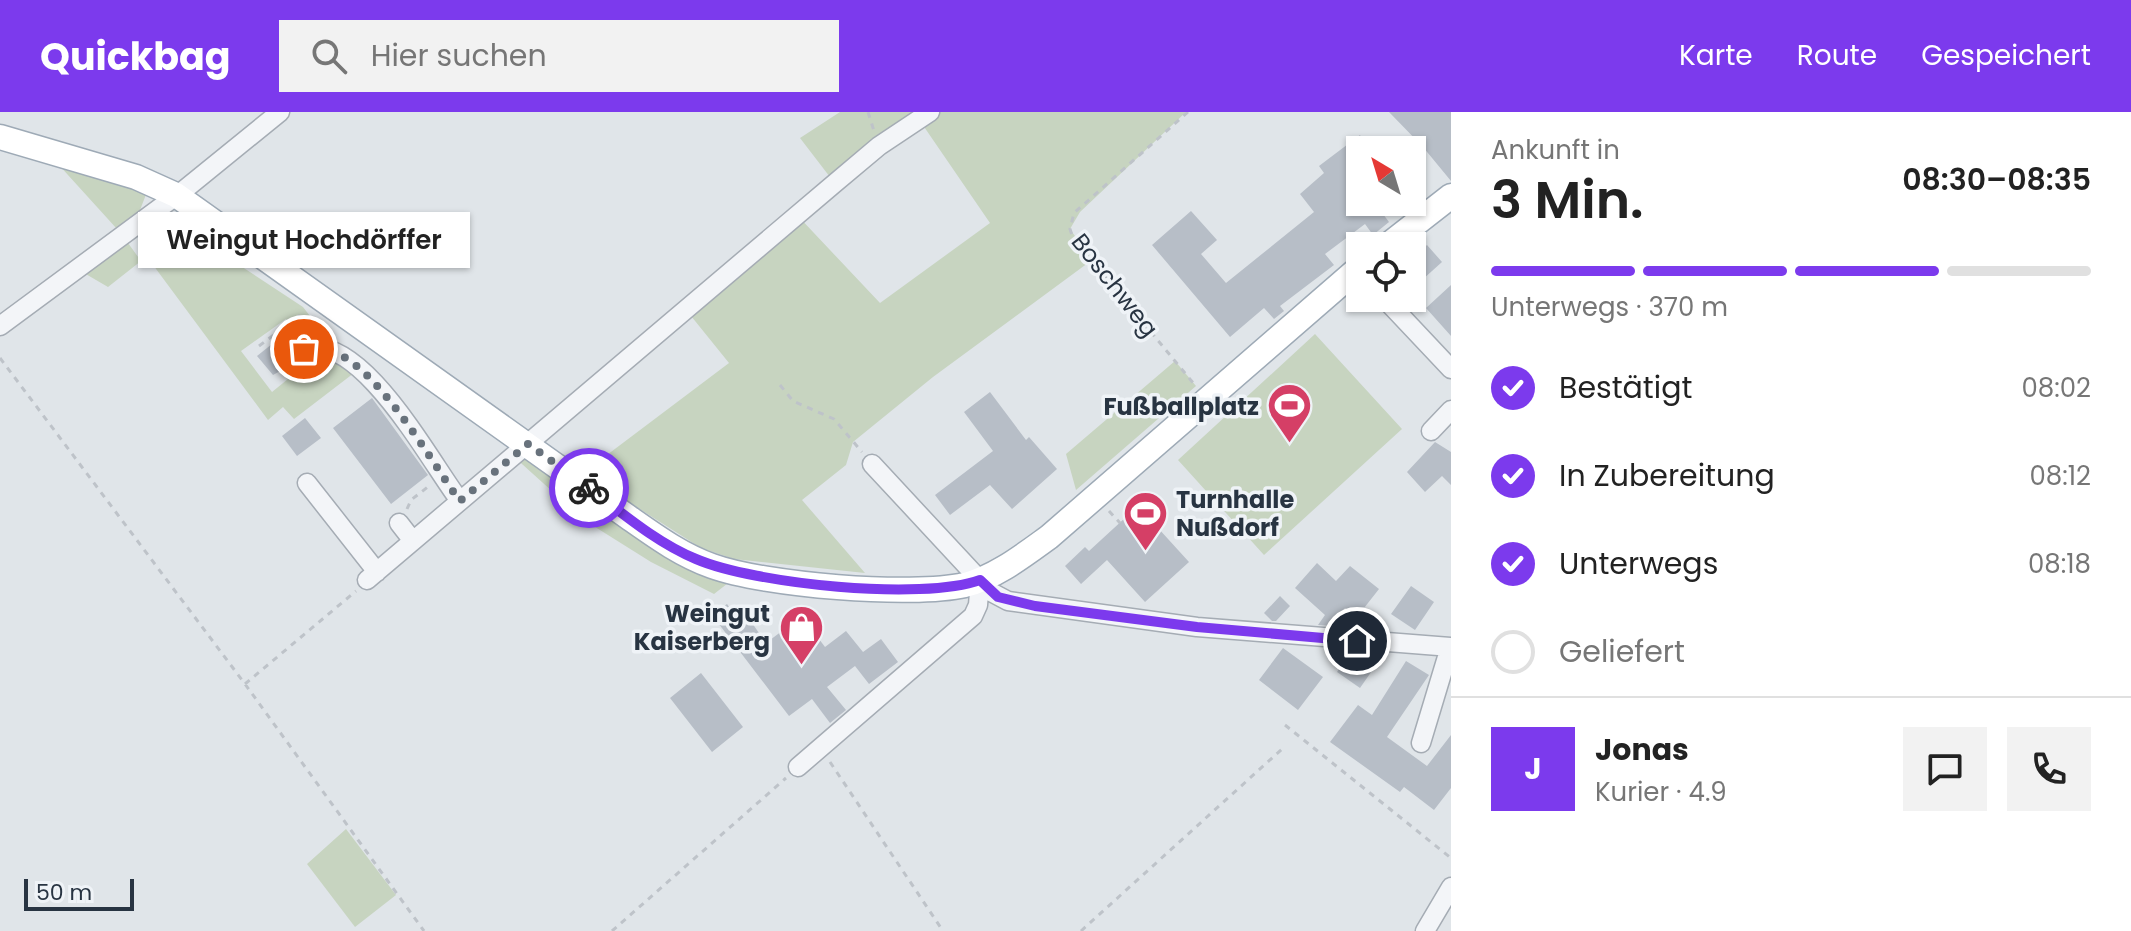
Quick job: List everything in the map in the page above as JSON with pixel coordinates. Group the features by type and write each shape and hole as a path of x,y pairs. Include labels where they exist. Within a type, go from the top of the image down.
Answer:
{"main road":[{"path":"0,137 136,177 176,195 660,539 692,558 729,572 903,590 947,588 980,580 1049,537 1206,398 1346,281"},
{"path":"1405,232 1451,196"}],"street":[{"path":"0,326 176,195 280,112"},
{"path":"307,483 372,576 868,155 930,112"},
{"path":"1397,312 1451,369"},
{"path":"304,349 314,345 333,349 376,382 460,501"},
{"path":"872,464 998,597 1035,606 1197,627 1450,647 1421,743"},
{"path":"399,523 413,541"},
{"path":"798,767 973,616 978,605 980,580"},
{"path":"1425,931 1451,887"}],"path":[{"name":"Boschweg","path":"1188,112 1074,213 1070,229 1073,238 1206,398"},
{"path":"0,358 245,684 424,931"},
{"path":"780,385 793,401 834,419 872,464"},
{"path":"399,523 411,500 442,477"},
{"path":"245,684 372,576"},
{"path":"1285,725 1451,858"},
{"path":"821,748 943,931"},
{"path":"1081,931 1282,749"},
{"path":"612,931 798,767"}],"green space":[{"path":"840,112 1186,112 1080,212 1070,229 1092,260 933,377 853,442 846,465 802,500 865,573 734,559 701,548 583,473 729,363 687,311 797,215 880,303 990,223 918,118 833,181 800,138"},
{"path":"58,164 147,192 140,210 117,229"},
{"path":"174,222 303,307 354,373 294,419 283,407 268,420 139,246","holes":["286,319 315,357 272,392 241,351"]},
{"path":"128,243 141,261 108,287 84,273"},
{"name":"Fußballplatz","path":"1315,334 1402,429 1264,555 1178,460"},
{"path":"1175,361 1196,386 1076,490 1066,454"},
{"path":"512,455 530,455 732,580 714,594 651,562 584,520"},
{"path":"346,829 396,895 355,927 307,864"}],"building":[{"path":"1389,112 1451,112 1451,181 1426,151 1426,136 1412,136"},
{"path":"1346,146 1346,216 1384,216 1389,222 1377,232 1371,232 1365,224 1354,232 1346,232 1346,238 1325,254 1334,265 1280,306 1284,311 1274,319 1264,308 1230,337 1152,245 1191,211 1217,240 1201,254 1226,283 1314,212 1300,194 1324,173 1319,166"},
{"path":"1426,246 1442,262 1426,276"},
{"path":"1451,285 1451,336 1426,308"},
{"path":"282,336 296,357 291,361 293,364 273,375 257,356"},
{"path":"990,392 1026,440 1029,437 1057,469 1012,509 990,485 950,515 935,495 993,451 964,412"},
{"path":"372,398 428,475 391,504 333,428"},
{"path":"305,418 321,438 297,456 282,436"},
{"path":"1435,442 1451,452 1451,485 1442,476 1425,492 1407,472"},
{"path":"1138,506 1189,562 1145,602 1107,560 1081,584 1065,566 1085,547 1089,551"},
{"path":"1317,563 1336,581 1350,566 1379,589 1357,617 1345,608 1332,626 1318,625 1325,615 1295,588"},
{"path":"1411,586 1434,602 1415,630 1391,614"},
{"path":"1280,596 1290,606 1276,621 1272,621 1264,613"},
{"path":"727,604 743,626 750,620 766,643 786,628 797,643 813,631 825,647 846,631 863,652 881,639 898,662 869,684 855,666 827,687 846,710 830,723 812,699 789,716 712,615"},
{"path":"1283,648 1323,677 1298,710 1259,680"},
{"path":"1351,651 1376,665 1360,688 1337,672"},
{"path":"1406,661 1429,675 1387,737 1427,766 1451,735 1451,788 1434,810 1404,787 1400,792 1330,742 1358,705 1372,715"},
{"path":"701,673 743,727 712,752 670,698"}],"way so far":[{"path":"304,349 314,345 333,349 376,382 460,501 528,444 589,488"}],"place":[{"name":"Weingut Hochdörffer","path":"304,349"},
{"name":"Fußballplatz","path":"1290,445"},
{"name":"Turnhalle Nußdorf","path":"1145,552"},
{"name":"Weingut Kaiserberg","path":"801,666"}],"route":[{"path":"589,488 675,548 729,572 903,590 947,588 980,580 998,597 1035,606 1197,627 1357,641"}]}
